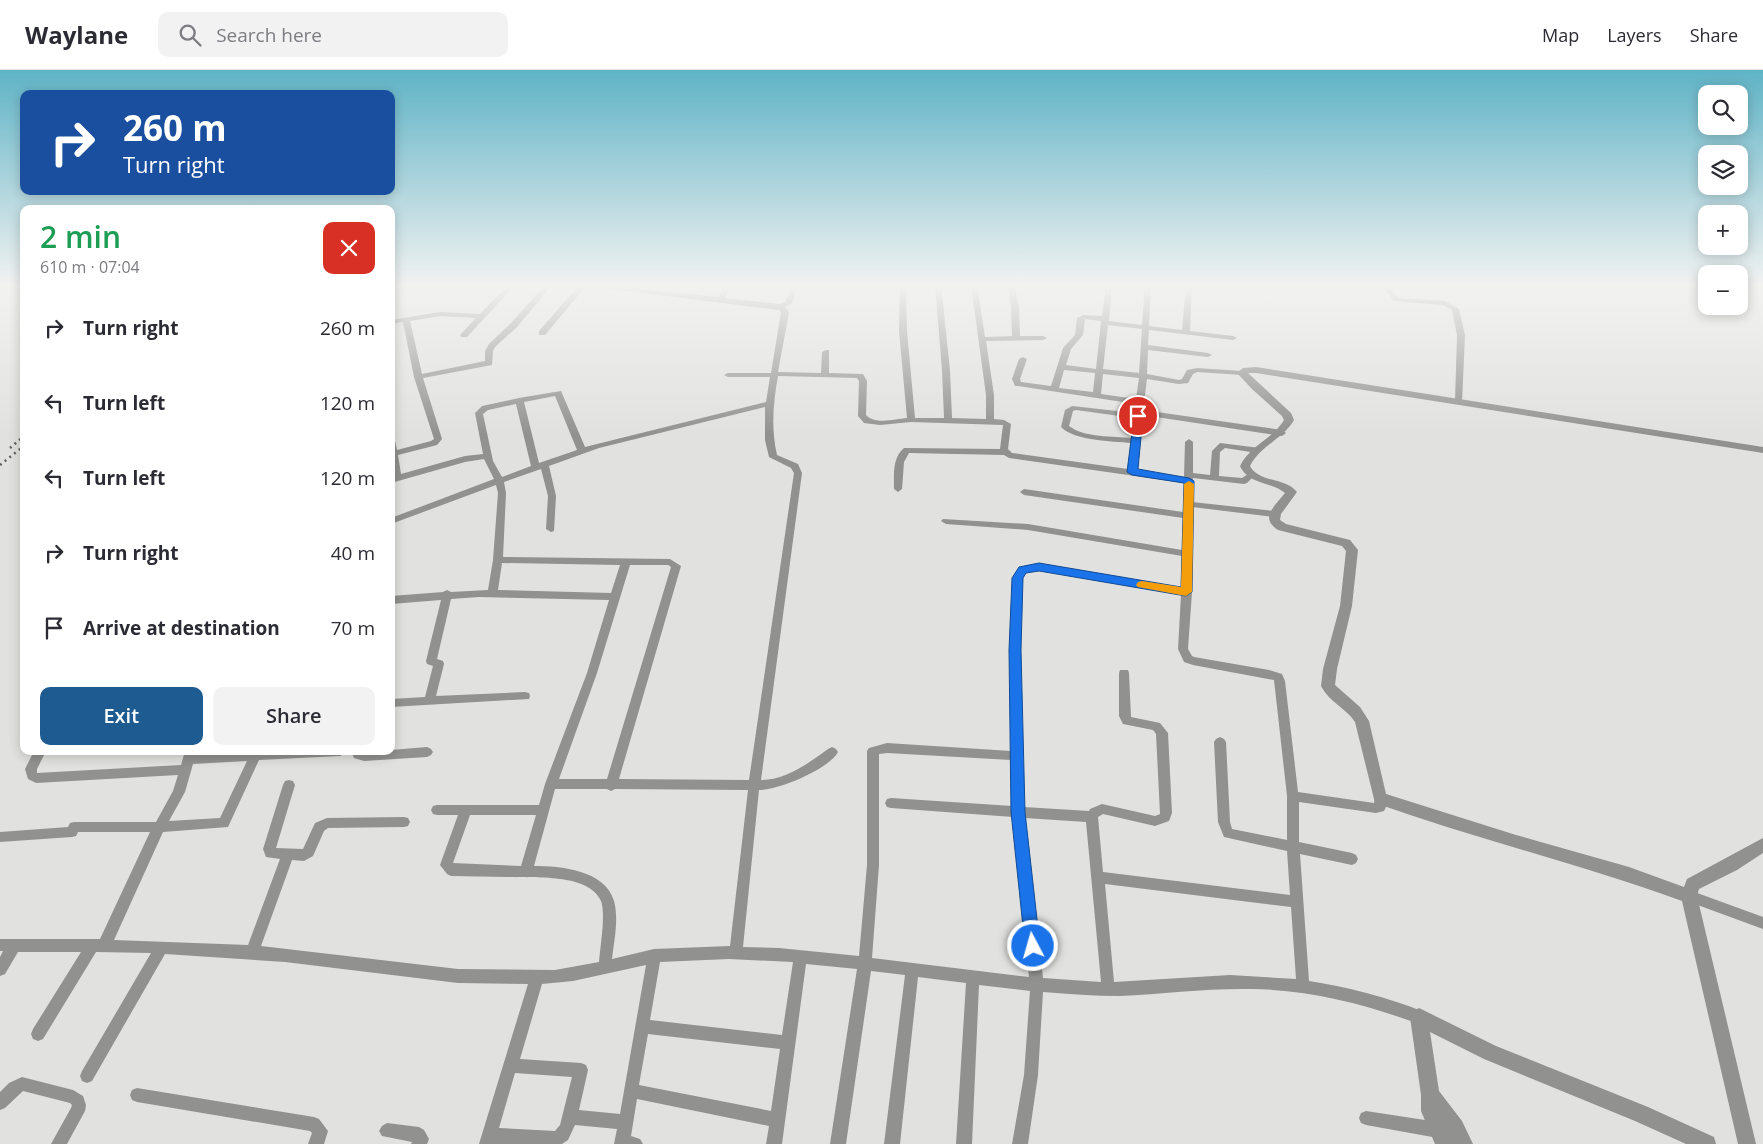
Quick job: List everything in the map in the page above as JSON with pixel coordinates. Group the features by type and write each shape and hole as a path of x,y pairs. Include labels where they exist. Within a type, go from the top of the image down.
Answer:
{"street":[{"path":"395,453 437,441 418,377 409,335"},
{"path":"418,377 488,363 492,346 503,335"},
{"path":"736,952 754,786 798,473 796,466 773,457 770,404 781,335"},
{"path":"903,335 911,420"},
{"path":"943,335 948,421"},
{"path":"1054,390 1067,348 1079,335"},
{"path":"1094,396 1097,393 1104,335"},
{"path":"1132,472 1143,376 1145,335"},
{"path":"1210,335 1232,338"},
{"path":"1459,402 1461,335"},
{"path":"990,421 990,396 981,338 1042,338"},
{"path":"1145,347 1208,355"},
{"path":"825,374 826,352"},
{"path":"1022,359 1016,376 1016,383 1140,402"},
{"path":"1061,367 1179,382 1185,381 1189,373 1198,370 1242,373 1246,370 1256,370 1763,450"},
{"path":"1242,373 1287,415 1289,422 1282,433 1258,450 1245,463 1245,469 1251,475 1290,490 1289,497 1275,514 1274,522 1278,525 1340,541 1349,545 1352,550 1346,606 1330,669 1328,686 1336,696 1357,712 1362,721 1380,798 1380,807 1293,796"},
{"path":"728,375 855,375 862,378 862,416 867,421 880,423 911,420 990,421 1006,424 1004,444 1006,452"},
{"path":"492,592 498,560 502,493 499,480 488,456 479,412 485,408 519,400 554,393 560,394 582,451"},
{"path":"519,400 552,496 551,529"},
{"path":"395,520 540,465 623,438 770,404"},
{"path":"1136,441 1068,430 1065,427 1069,410 1075,408 1139,414 1282,433"},
{"path":"1189,442 1183,649 1188,659 1274,675 1280,681 1293,796 1293,846 1303,987"},
{"path":"1214,478 1216,451 1218,448 1223,445 1258,450"},
{"path":"898,489 900,458 903,452 907,450 1006,452 1013,456 1189,478 1244,481 1251,475"},
{"path":"395,479 465,459 488,456"},
{"path":"1024,492 1188,516"},
{"path":"1188,504 1275,514"},
{"path":"946,520 1028,526 1187,554"},
{"path":"498,560 670,562 676,566 611,786"},
{"path":"526,872 550,784 592,673 626,562"},
{"path":"1020,1144 1031,1075 1037,984 1018,812 1015,650 1018,578 1022,570 1039,567 1186,592"},
{"path":"395,600 447,594 492,592 615,597"},
{"path":"429,701 439,664 431,661 447,594"},
{"path":"1108,989 1092,817 1094,813 1102,809 1155,821 1165,817 1162,733 1160,728 1156,726 1127,721 1124,716 1124,673"},
{"path":"395,702 525,696"},
{"path":"1220,742 1226,830 1232,835 1293,846 1352,860"},
{"path":"838,1144 865,963 873,865 873,752 878,749 887,748 1017,756"},
{"path":"395,754 427,752"},
{"path":"550,784 754,786 784,782 802,774 832,752"},
{"path":"38,755 31,769 32,776 36,778 189,760 273,755"},
{"path":"358,755 380,755"},
{"path":"0,837 73,830 224,823 256,756"},
{"path":"38,1034 98,946 179,792 189,760"},
{"path":"289,786 269,849 270,853 273,854 304,855 309,852 319,827 327,823 404,822"},
{"path":"1380,798 1507,839 1629,874 1763,923"},
{"path":"891,803 1092,817"},
{"path":"437,810 543,810"},
{"path":"466,810 446,865 451,870 565,874 586,880 600,889 608,904 606,966"},
{"path":"1747,1144 1689,896 1693,884 1731,865 1763,845"},
{"path":"252,952 288,854"},
{"path":"1098,877 1296,902"},
{"path":"0,945 162,947 252,952 457,976 537,977 564,975 654,956 736,952 865,963 1037,984 1108,989 1230,982 1265,982 1303,987 1373,1001 1419,1017 1490,1054 1641,1114 1707,1144"},
{"path":"0,969 15,945"},
{"path":"87,1076 162,947"},
{"path":"626,1143 626,1122 654,956"},
{"path":"774,1144 800,957"},
{"path":"892,1144 912,969"},
{"path":"512,1066 581,1070 571,1117 563,1135 556,1140 488,1139 512,1066 537,977"},
{"path":"964,1144 972,977"},
{"path":"1419,1017 1430,1094 1430,1111 1442,1137"},
{"path":"642,1026 789,1043"},
{"path":"0,1103 14,1088 22,1084 73,1097 78,1100 80,1105 78,1111 59,1144"},
{"path":"632,1091 778,1120"},
{"path":"1430,1094 1452,1122 1464,1144"},
{"path":"137,1095 314,1124 320,1131 316,1144"},
{"path":"571,1117 626,1122"},
{"path":"1366,1118 1442,1137"},
{"path":"387,1131 419,1135 419,1144"}],"railway":[{"path":"10,448 20,439"},
{"path":"0,465 20,449"}],"slow traffic":[{"path":"1142,585 1186,592 1189,484"}],"route":[{"path":"1033,946 1018,812 1015,650 1018,578 1022,570 1039,567 1186,592 1189,481 1132,472 1138,416"}]}
